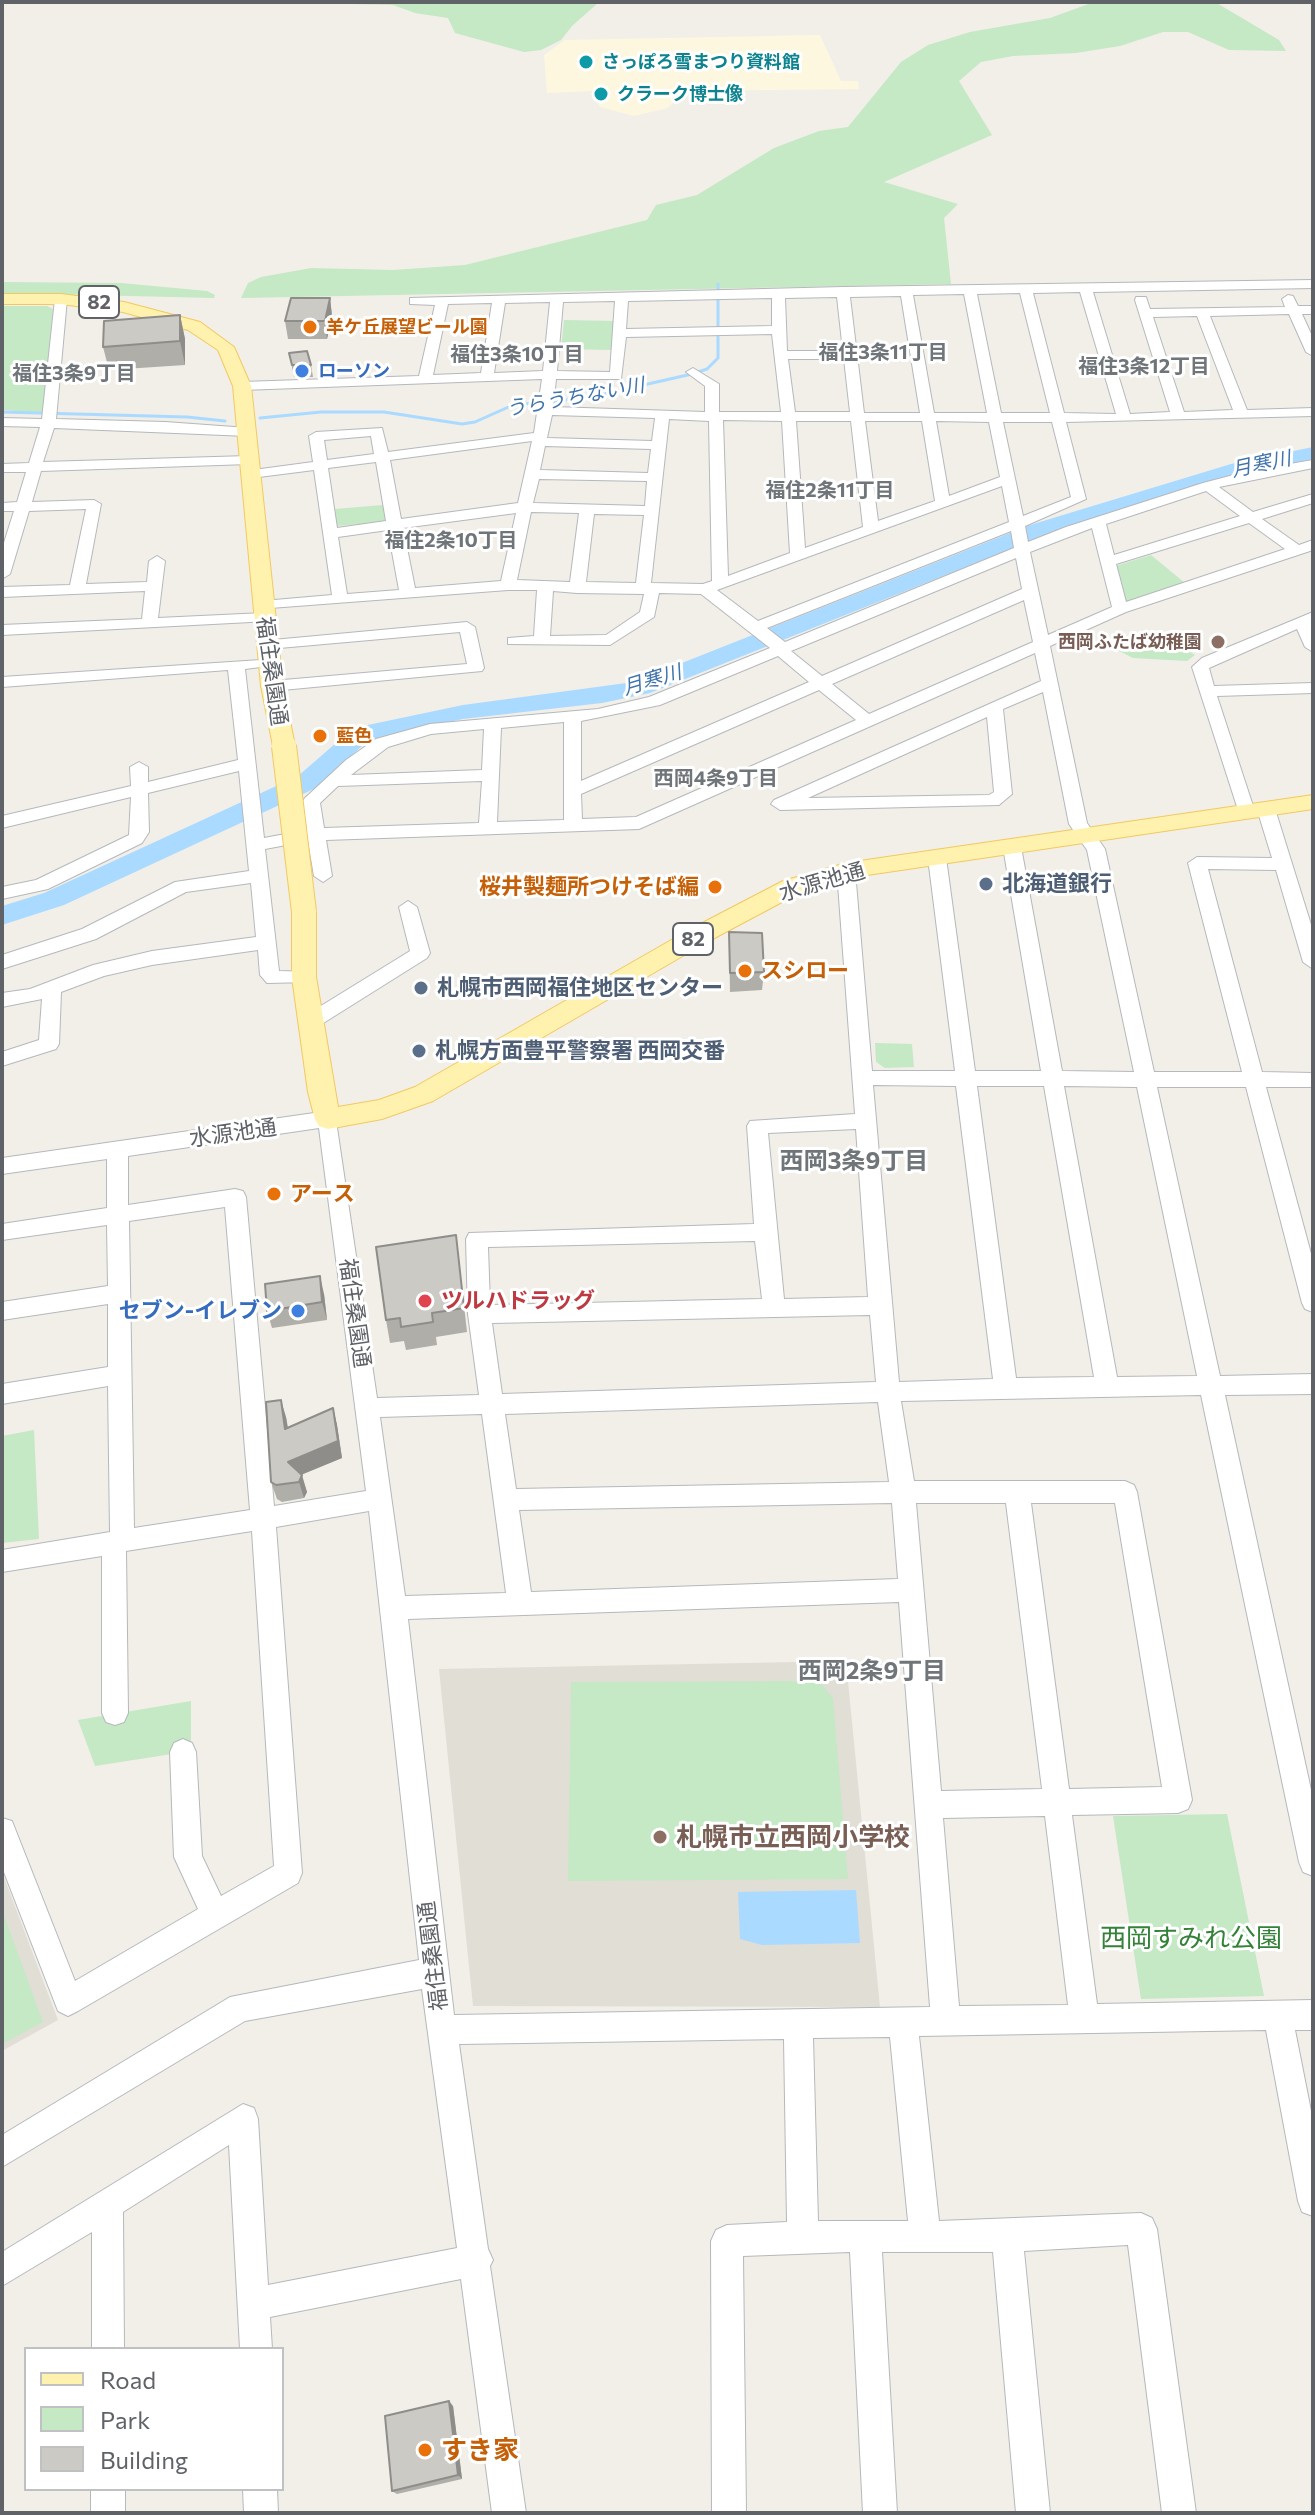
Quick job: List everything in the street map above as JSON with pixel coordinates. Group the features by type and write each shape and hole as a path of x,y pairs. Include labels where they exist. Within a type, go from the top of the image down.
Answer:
{"main road":[{"name":"福住桑園通","path":"2,299 61,299 124,307 194,326 225,347 242,386 263,612 272,686 284,746 304,912 304,977 328,1119"},
{"name":"水源池通","path":"328,1119 382,1109 424,1094 754,905 791,887 846,871 1313,802"}],"street":[{"path":"1281,284 1313,352"},
{"path":"415,301 1313,284"},
{"path":"1136,286 1179,417"},
{"path":"1085,287 1124,418"},
{"path":"757,629 1079,499 1025,288"},
{"path":"969,289 1078,824 1096,849 1313,1862"},
{"path":"906,290 943,502"},
{"path":"843,291 871,529"},
{"path":"779,293 778,330 789,417 798,556"},
{"path":"242,386 550,375 616,376 622,296"},
{"path":"508,585 546,405 557,298"},
{"path":"2,574 49,418 61,299"},
{"path":"487,377 499,299"},
{"path":"425,379 442,300"},
{"path":"1146,313 1313,310"},
{"path":"1202,312 1242,415"},
{"path":"619,333 778,330"},
{"path":"780,355 849,355"},
{"path":"696,374 712,384 712,416 716,420 712,586 757,629 867,721"},
{"path":"546,405 662,415 789,417 1124,418 1313,412"},
{"path":"514,641 610,640 648,614 650,511 662,415"},
{"path":"2,422 49,418 248,432"},
{"path":"340,599 316,436 377,431 408,595"},
{"path":"2,468 321,465 540,439 657,445"},
{"path":"323,876 311,802 382,743 407,734 573,716 624,709 654,701 778,646 1021,548 1208,486 1313,464"},
{"path":"531,474 653,477"},
{"path":"2,630 149,623 263,612 340,599 508,585 647,589 712,586 1006,480"},
{"path":"1208,486 1296,550"},
{"path":"1110,561 1313,498"},
{"path":"2,507 94,504 77,589"},
{"path":"331,533 524,507 650,511"},
{"path":"577,588 587,510"},
{"path":"1098,521 1120,609"},
{"path":"255,845 318,834 639,823 1120,609 1313,545"},
{"path":"149,623 157,561"},
{"path":"2,592 154,586"},
{"path":"542,640 545,587"},
{"path":"572,791 1032,591"},
{"path":"1313,647 1308,619 1200,667 1256,810 1282,864 1313,962"},
{"path":"2,682 236,664 269,653 467,627 476,668 272,686"},
{"path":"236,664 271,977 304,977"},
{"path":"994,707 1003,794 993,801 780,804 994,707 1049,683"},
{"path":"1208,691 1313,688"},
{"path":"573,716 573,825"},
{"path":"488,828 493,723"},
{"path":"2,822 245,764"},
{"path":"2,893 41,885 136,839 140,832 139,767"},
{"path":"334,781 491,775"},
{"path":"1012,847 1107,1386"},
{"path":"937,858 1006,1388"},
{"path":"1282,864 1197,863 1313,1303"},
{"path":"846,871 880,1306 888,1391 903,1492 946,2022"},
{"path":"2,962 89,934 182,886 259,876"},
{"path":"310,1022 420,953 408,907"},
{"path":"2,1000 33,995 100,970 152,958 267,942"},
{"path":"2,1059 49,1044 52,987"},
{"path":"862,1078 1313,1080"},
{"name":"水源池通","path":"2,1166 328,1119"},
{"name":"福住桑園通","path":"328,1119 394,1608 442,2030 477,2260 509,2513"},
{"path":"774,1310 757,1126 865,1121"},
{"path":"115,1713 120,1375 117,1150"},
{"path":"2,1232 235,1197 263,1516 288,1873 68,2001 2,1831"},
{"path":"520,1602 479,1314 477,1239 765,1232"},
{"path":"2,1311 119,1293"},
{"path":"479,1314 880,1306"},
{"path":"2,1394 120,1375"},
{"path":"368,1408 1006,1388 1313,1384"},
{"path":"506,1500 1017,1490 1125,1492 1178,1800 1056,1800 926,1805"},
{"path":"1017,1490 1085,2020"},
{"path":"2,1561 380,1499"},
{"path":"394,1608 909,1590"},
{"path":"183,1752 188,1857 216,1916"},
{"path":"2,2152 240,2007 435,1972"},
{"path":"442,2030 1313,2015"},
{"path":"1278,2016 1313,2201"},
{"path":"903,2023 925,2236"},
{"path":"798,2025 803,2237"},
{"path":"2,2270 243,2119 256,2347"},
{"path":"107,2204 108,2347"},
{"path":"729,2513 727,2241 803,2237 1007,2236 1141,2229 1179,2513"},
{"path":"1007,2236 1033,2513"},
{"path":"865,2237 880,2513"},
{"path":"254,2304 477,2260"},
{"path":"108,2491 108,2513"},
{"path":"260,2491 261,2513"}],"shaded area":[{"path":"820,35 841,81 858,81 859,89 677,91 676,100 668,108 634,116 600,107 592,91 547,93 544,55 565,40"},
{"name":"札幌市立西岡小学校","path":"846,1661 880,2007 473,2006 439,1669"},
{"path":"2,1872 58,2020 2,2051"}],"green space":[{"path":"262,2 599,2 561,40 541,50 524,52 455,33 448,18 415,13 393,5"},
{"path":"1094,2 1215,2 1279,40 1286,51 1229,50 1188,32 1163,32 1120,46 981,62 959,81 992,135 884,182 958,204 944,218 951,284 241,298 248,283 261,277 311,268 393,270 465,265 647,220 656,205 697,195 774,148 819,131 848,127 901,62 928,45 970,32 1050,18"},
{"path":"2,282 121,283 207,291 215,295 214,298 2,293"},
{"path":"2,306 47,306 53,309 43,413 2,410"},
{"path":"564,320 614,321 612,350 561,349"},
{"path":"383,505 386,519 383,522 337,526 335,509"},
{"path":"1151,555 1185,583 1122,606 1112,567"},
{"path":"1161,633 1195,655 1187,661 1133,658 1117,650 1124,642"},
{"path":"875,1043 912,1044 914,1067 885,1068 876,1062"},
{"path":"34,1430 39,1539 2,1543 2,1436"},
{"path":"819,1681 833,1698 848,1879 568,1881 571,1682"},
{"path":"191,1701 191,1751 95,1766 78,1720"},
{"name":"西岡すみれ公園","path":"1227,1814 1264,1996 1141,1999 1113,1816"},
{"path":"2,1910 43,2022 2,2044"}],"water":[{"path":"856,1890 860,1943 762,1945 740,1939 738,1892"}],"building":[{"path":"291,298 330,298 325,321 285,321"},
{"path":"180,315 180,341 103,347 104,321"},
{"path":"307,351 311,365 292,365 289,353"},
{"path":"729,932 762,933 764,972 730,973"},
{"name":"ツルハドラッグ","path":"456,1235 464,1308 432,1313 433,1322 401,1327 400,1318 386,1320 376,1247"},
{"path":"320,1276 322,1302 267,1311 265,1284"},
{"path":"281,1400 285,1429 333,1408 338,1441 288,1462 302,1475 299,1482 276,1485 271,1482 266,1402"},
{"name":"すき家","path":"449,2401 458,2475 392,2491 385,2416"}],"waterway":[{"name":"うらうちない川","path":"260,418 321,412 384,412 462,424 475,422 513,405 586,398 692,374 707,369 718,358 718,284"},
{"name":"うらうちない川","path":"2,412 187,417 225,421"},
{"name":"月寒川","path":"2,916 54,899 307,782 353,741 372,731 463,712 602,696 641,688 1038,530 1238,468 1313,453"}],"place":[{"name":"さっぽろ雪まつり資料館","path":"586,62"},
{"name":"クラーク博士像","path":"601,94"},
{"name":"羊ケ丘展望ビール園","path":"310,327"},
{"name":"ローソン","path":"302,371"},
{"name":"西岡ふたば幼稚園","path":"1218,642"},
{"name":"藍色","path":"320,736"},
{"name":"北海道銀行","path":"986,884"},
{"name":"桜井製麺所つけそば編","path":"715,887"},
{"name":"スシロー","path":"745,971"},
{"name":"札幌市西岡福住地区センター","path":"421,988"},
{"name":"札幌方面豊平警察署 西岡交番","path":"419,1051"},
{"name":"アース","path":"274,1194"},
{"name":"ツルハドラッグ","path":"425,1301"},
{"name":"セブン-イレブン","path":"298,1311"},
{"name":"札幌市立西岡小学校","path":"660,1837"},
{"name":"すき家","path":"425,2450"}],"district":[{"name":"福住3条11丁目","path":"883,352"},
{"name":"福住3条10丁目","path":"517,354"},
{"name":"福住3条12丁目","path":"1144,366"},
{"name":"福住3条9丁目","path":"74,373"},
{"name":"福住2条11丁目","path":"830,490"},
{"name":"福住2条10丁目","path":"451,540"},
{"name":"西岡4条9丁目","path":"716,778"},
{"name":"西岡3条9丁目","path":"854,1161"},
{"name":"西岡2条9丁目","path":"872,1671"}]}
